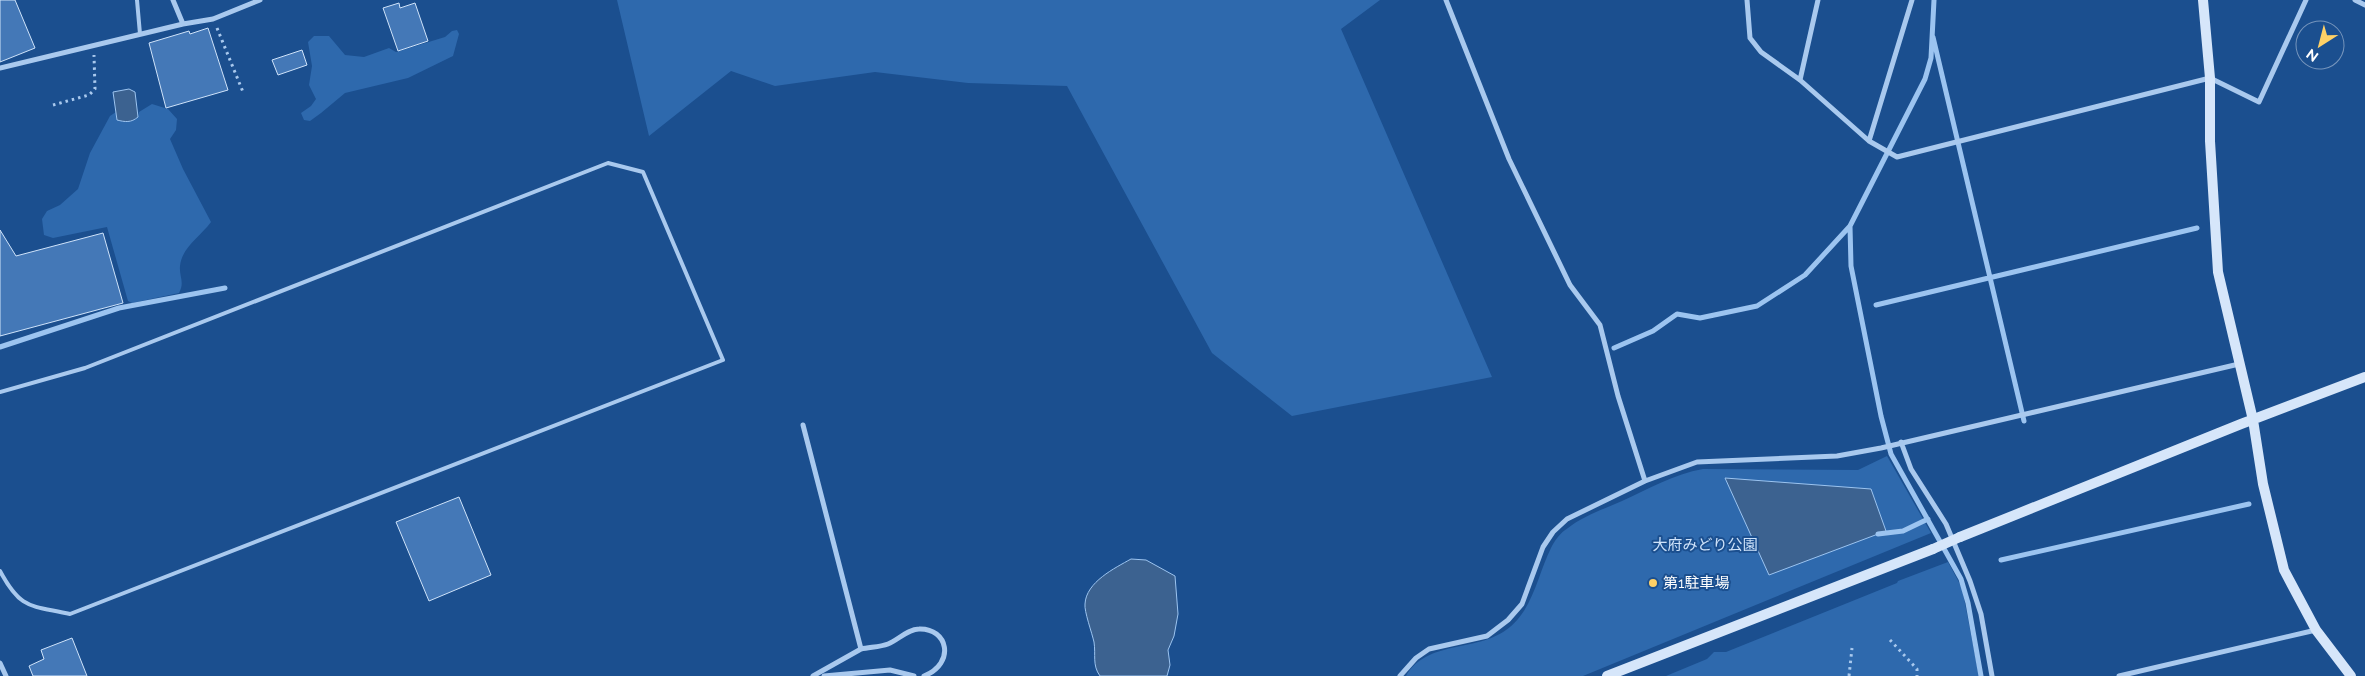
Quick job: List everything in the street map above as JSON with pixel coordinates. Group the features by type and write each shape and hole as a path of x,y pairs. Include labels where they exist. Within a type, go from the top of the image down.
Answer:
{"street":[{"path":"173,0 184,24"},
{"path":"0,68 140,34 213,19 260,0"},
{"path":"1446,0 1509,159 1570,285 1600,325 1618,396 1645,481"},
{"path":"1747,0 1750,38 1761,52 1800,80 1869,141 1897,157 2210,78 2259,102 2306,0"},
{"path":"1800,80 1818,0"},
{"path":"1869,141 1912,0"},
{"path":"2203,0 2210,78 2210,141 2218,272 2253,420 2263,484 2284,570 2316,630 2351,676"},
{"path":"2355,0 2365,5"},
{"path":"1400,676 1416,658 1429,649 1487,636 1508,620 1522,604 1543,547 1553,532 1567,520 1645,481 1697,462 1837,456 1881,448 2239,364"},
{"path":"1607,676 2365,377"},
{"path":"803,424 861,649"},
{"path":"1899,443 1911,469 1946,524 1970,581 1981,614 1992,676"},
{"path":"813,676 861,649 887,644 916,629 928,629 939,637 946,651 942,664 936,671 924,676"},
{"path":"2119,676 2316,630"},
{"path":"0,663 6,676"},
{"path":"824,676 890,670 914,676"}],"lane":[{"path":"137,0 140,34"},
{"path":"0,392 85,368 608,163 643,172 723,360 70,614 25,604 11,592 0,571"}],"path":[{"path":"213,19 243,92"},
{"path":"53,105 90,95 95,89 94,45"},
{"path":"1890,640 1917,669 1917,676"},
{"path":"1849,676 1852,648"}],"green space":[{"path":"617,0 1380,0 1341,29 1492,377 1292,416 1212,353 1067,86 968,83 875,72 775,86 731,71 649,136"},
{"path":"457,30 459,34 453,56 408,78 345,93 310,121 304,120 301,113 311,106 316,99 309,85 312,66 308,42 314,36 329,36 345,55 364,57 389,48 396,52 445,37 452,31"},
{"path":"152,104 168,109 177,119 176,130 170,139 183,169 211,222 192,242 181,259 180,273 182,283 179,293 132,303 128,301 107,227 53,238 44,235 42,219 47,211 60,205 78,189 90,153 110,116 116,112 117,120 138,117 139,112"},
{"name":"大府みどり公園","path":"1887,456 1931,533 1583,676 1406,676 1415,665 1439,651 1494,637 1506,630 1515,622 1528,603 1556,539 1574,524 1594,513 1671,478 1692,471 1703,469 1858,470"},
{"path":"1948,562 1962,588 1979,676 1666,676 1707,659 1714,652 1726,652"}],"shaded area":[{"path":"129,89 135,92 138,117 128,122 117,120 113,92"},
{"path":"1725,478 1871,489 1886,531 1769,575"},
{"path":"1131,559 1146,560 1175,576 1178,614 1174,636 1168,650 1170,665 1167,676 1100,676 1096,668 1094,642 1085,607 1087,596 1096,582"}],"building":[{"path":"0,0 15,0 35,48 0,62"},
{"path":"399,3 400,8 415,3 428,41 398,51 383,8"},
{"path":"208,28 228,90 166,108 149,43 189,31 190,34"},
{"path":"302,50 307,65 278,75 272,60"},
{"path":"0,230 16,256 103,233 123,303 0,336"},
{"path":"459,497 491,575 429,601 396,522"},
{"path":"72,638 87,676 33,676 29,666 44,659 41,650"}],"waterway":[{"path":"1934,0 1931,58 1925,79 1850,226 1851,266 1881,416 1891,454 1961,579 1968,603 1981,676"},
{"path":"1933,37 2024,421"},
{"path":"1614,348 1653,331 1677,314 1700,318 1757,306 1805,275 1850,226"},
{"path":"1876,305 2197,228"},
{"path":"0,347 119,308 225,288"},
{"path":"2001,560 2249,504"},
{"path":"1878,534 1903,531 1928,519"}],"place":[{"name":"第1駐車場","path":"1653,583"}]}
